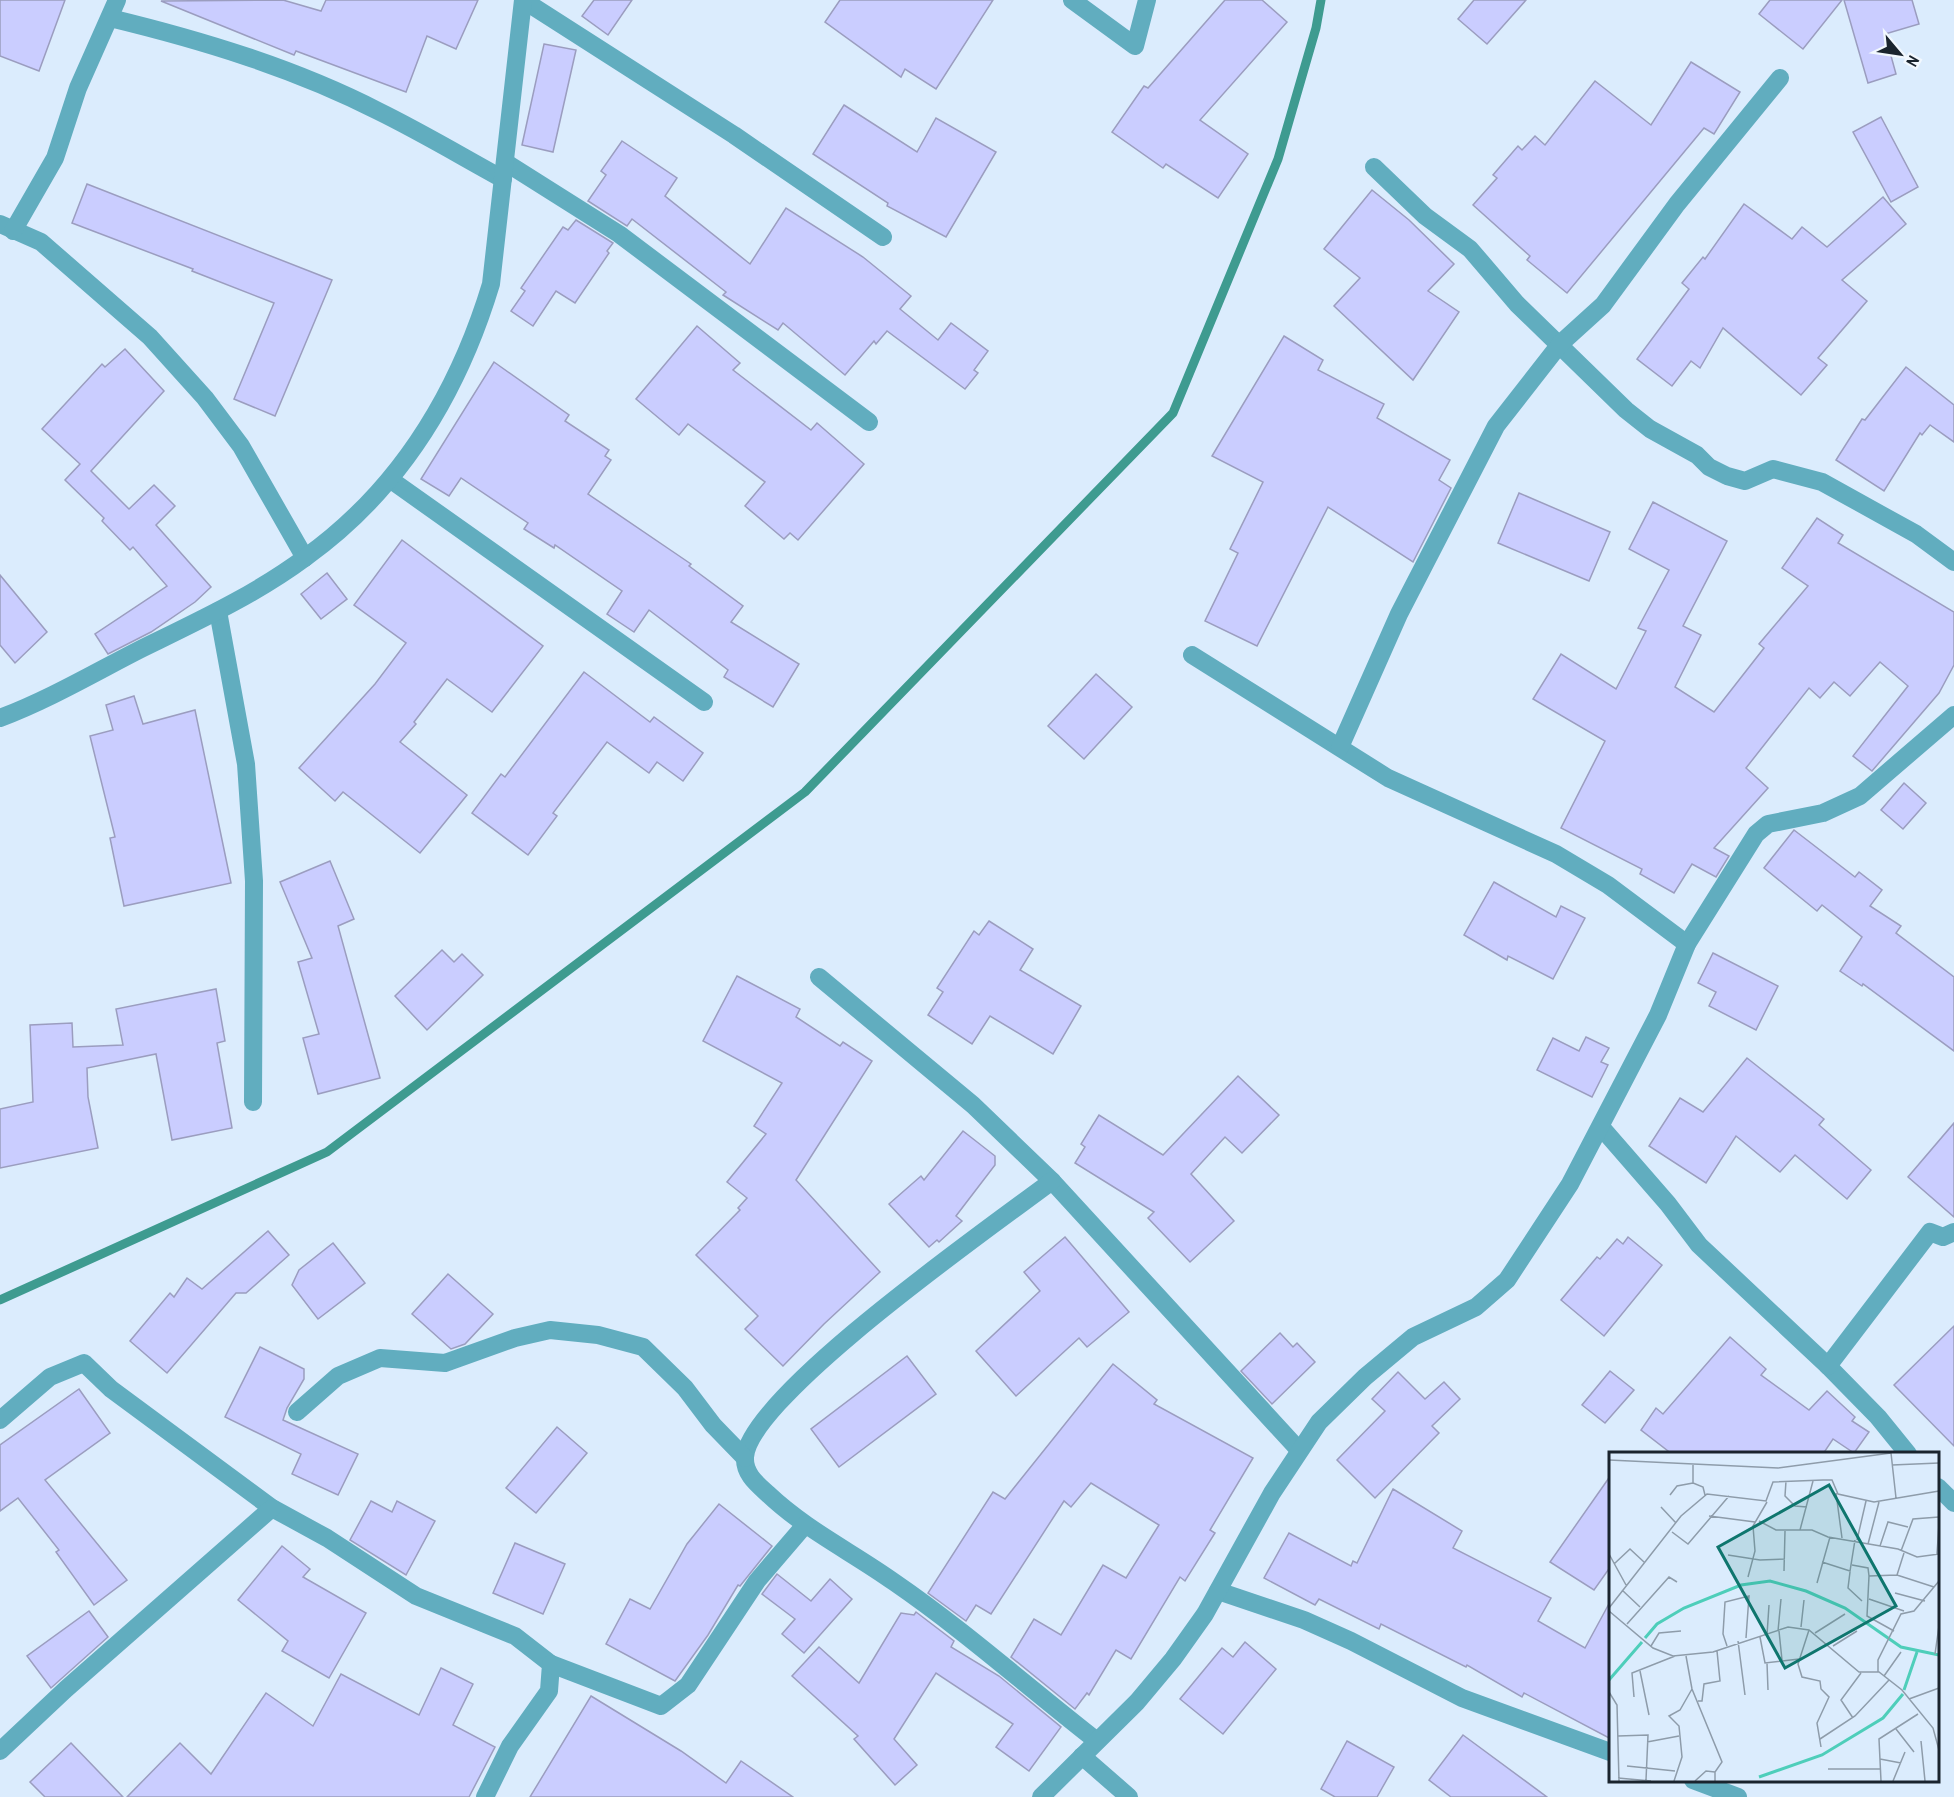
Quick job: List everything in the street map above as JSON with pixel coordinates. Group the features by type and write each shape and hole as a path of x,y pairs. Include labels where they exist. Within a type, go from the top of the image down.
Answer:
{"street":[{"path":"117,0 78,88 55,158 7,228 41,242 150,337 189,380 242,446 305,558"},
{"path":"0,718 218,611 305,558 358,515 391,480 454,380 480,320 491,284 523,0 734,135 883,237"},
{"path":"1072,0 1135,46 1147,0"},
{"path":"110,18 201,40 278,68 377,110 504,170 619,234 868,422"},
{"path":"1340,747 1399,614 1496,426 1560,344 1603,305 1677,204 1780,78"},
{"path":"1374,166 1425,216 1470,249 1517,304 1626,411 1650,429 1697,455 1709,467 1727,476 1745,481 1773,469 1822,482 1916,534 1954,562"},
{"path":"391,480 704,702"},
{"path":"218,611 246,764 254,881 253,1102"},
{"path":"1192,654 1388,778 1556,854 1608,885 1686,944"},
{"path":"1041,1797 1137,1702 1173,1659 1218,1591 1298,1449 1319,1422 1393,1353 1432,1326 1476,1307 1508,1281 1570,1184 1601,1127 1658,1015 1686,944 1756,834 1768,824 1823,813 1860,796 1954,715"},
{"path":"819,976 973,1104 1052,1181 1298,1449"},
{"path":"1601,1127 1668,1204 1699,1245 1828,1366 1878,1417 1906,1452"},
{"path":"1052,1181 841,1341 764,1422 748,1444 745,1458 748,1474 805,1526 895,1582 1098,1741"},
{"path":"1828,1366 1930,1232 1943,1237 1954,1232"},
{"path":"297,1412 338,1376 380,1358 445,1363 483,1348 550,1330 598,1335 643,1347 685,1388 713,1425 745,1458"},
{"path":"0,1420 50,1377 84,1363 111,1389 272,1508 327,1538 416,1596 515,1636 552,1664 661,1706 688,1686 757,1581 805,1526"},
{"path":"1939,1488 1954,1503"},
{"path":"0,1751 66,1689 272,1508"},
{"path":"1218,1591 1304,1620 1351,1641 1471,1702 1609,1751"},
{"path":"485,1797 510,1746 549,1691 552,1664"},
{"path":"1082,1756 1129,1797"},
{"path":"1698,1782 1738,1797"}],"building":[{"path":"0,0 65,0 39,71 0,56"},
{"path":"283,0 321,11 326,0 478,0 456,49 427,36 406,92 296,51 294,55 161,1"},
{"path":"594,0 632,0 608,35 582,16"},
{"path":"840,0 993,0 936,89 905,69 901,77 825,22"},
{"path":"1225,0 1262,0 1287,22 1200,120 1248,154 1218,198 1166,164 1163,168 1112,132 1144,86 1148,88"},
{"path":"1474,0 1526,0 1487,44 1458,19"},
{"path":"1770,0 1842,0 1803,49 1759,14"},
{"path":"1844,0 1912,0 1919,24 1885,34 1896,74 1868,83"},
{"path":"544,44 576,50 553,152 522,145"},
{"path":"1691,62 1740,92 1714,134 1704,128 1567,293 1527,260 1530,256 1473,205 1497,178 1493,175 1518,146 1522,150 1535,136 1545,145 1595,81 1651,125"},
{"path":"844,105 917,152 936,118 996,152 946,237 887,206 888,203 813,154"},
{"path":"1881,117 1918,187 1891,202 1853,132"},
{"path":"622,141 677,178 665,196 750,264 786,208 863,257 911,296 900,309 938,340 951,323 988,351 974,370 978,373 965,389 887,331 876,344 874,341 845,375 783,323 778,330 723,295 726,292 632,219 627,226 588,201 606,175 601,171"},
{"path":"87,184 332,280 275,416 234,399 274,303 72,223"},
{"path":"1372,190 1409,220 1454,264 1428,291 1459,312 1413,380 1334,306 1360,278 1324,249"},
{"path":"1883,197 1906,224 1842,280 1867,301 1818,358 1827,365 1801,395 1723,328 1700,368 1691,361 1672,386 1637,359 1689,289 1682,283 1703,257 1705,259 1744,204 1792,239 1802,227 1827,247"},
{"path":"576,220 613,243 607,251 609,253 575,303 556,291 533,326 511,311 525,291 521,288 563,227 568,230"},
{"path":"697,326 740,363 733,370 811,430 817,423 864,464 798,540 790,533 784,539 745,506 765,482 688,424 679,435 636,399"},
{"path":"1284,336 1323,360 1318,370 1384,404 1377,418 1450,460 1439,480 1451,488 1413,562 1328,507 1257,646 1205,621 1238,553 1230,549 1263,482 1212,456"},
{"path":"125,349 164,391 91,471 129,509 154,485 175,506 156,525 211,587 195,602 151,632 108,654 95,634 167,586 133,547 130,550 102,521 104,518 65,480 80,464 42,429 102,364 105,367"},
{"path":"494,362 569,415 565,421 609,450 605,456 611,460 588,494 691,564 689,566 743,606 731,622 799,664 773,707 724,677 728,670 649,610 634,632 607,614 622,591 555,545 554,548 524,529 528,523 461,478 449,496 421,479"},
{"path":"1906,367 1954,405 1954,442 1930,425 1922,435 1920,433 1884,491 1836,460 1862,419 1865,420"},
{"path":"1519,493 1610,532 1589,581 1498,543"},
{"path":"1653,502 1727,541 1683,626 1701,635 1675,687 1714,712 1764,648 1759,644 1808,586 1782,568 1817,518 1843,535 1838,543 1954,612 1954,665 1939,693 1872,771 1853,756 1908,686 1880,662 1850,696 1834,682 1820,698 1809,688 1746,768 1768,788 1714,848 1729,856 1716,877 1692,864 1674,893 1640,874 1642,869 1561,828 1605,741 1533,699 1561,654 1616,689 1646,631 1638,628 1669,570 1629,549"},
{"path":"402,540 543,646 492,712 447,679 414,722 416,724 400,742 467,795 420,853 343,792 335,801 299,768 375,684 406,643 354,605"},
{"path":"327,573 347,599 321,619 301,594"},
{"path":"0,575 47,632 15,663 0,645"},
{"path":"584,672 650,722 654,717 703,753 683,781 657,762 649,773 607,742 553,813 557,816 528,855 472,813 501,774 505,777"},
{"path":"1096,674 1132,707 1084,759 1048,726"},
{"path":"134,696 143,724 195,710 231,883 124,906 110,838 115,837 90,736 113,730 106,705"},
{"path":"1904,783 1926,803 1903,829 1881,810"},
{"path":"1794,830 1855,877 1859,872 1882,890 1870,906 1901,926 1896,933 1954,977 1954,1051 1863,984 1862,986 1840,971 1862,937 1822,905 1817,911 1764,868"},
{"path":"330,861 354,919 338,926 380,1078 318,1094 303,1038 319,1034 298,962 312,958 280,882"},
{"path":"1494,882 1556,917 1561,906 1585,918 1553,979 1508,956 1507,960 1464,935"},
{"path":"989,921 1033,949 1020,970 1081,1006 1053,1054 990,1016 972,1044 928,1015 943,992 937,988 974,931 979,935"},
{"path":"442,950 454,962 462,954 483,975 427,1030 395,996"},
{"path":"1713,953 1778,986 1756,1030 1709,1006 1716,992 1698,983"},
{"path":"737,976 800,1009 796,1017 840,1046 843,1042 872,1061 796,1180 880,1272 783,1366 745,1329 758,1316 696,1255 740,1210 738,1208 747,1198 727,1182 766,1134 754,1126 782,1083 703,1041"},
{"path":"216,989 225,1041 217,1043 232,1128 172,1140 156,1054 87,1068 88,1097 98,1148 0,1168 0,1109 33,1102 30,1025 72,1023 73,1047 123,1045 116,1009"},
{"path":"1586,1037 1609,1048 1601,1062 1608,1065 1592,1097 1537,1070 1553,1038 1579,1051"},
{"path":"1747,1058 1824,1119 1819,1125 1871,1170 1847,1199 1795,1155 1780,1172 1736,1136 1706,1183 1649,1146 1680,1098 1703,1112"},
{"path":"1238,1076 1279,1115 1242,1153 1225,1137 1191,1174 1234,1221 1190,1262 1148,1218 1154,1212 1075,1163 1085,1147 1081,1144 1099,1115 1163,1155"},
{"path":"1954,1123 1954,1217 1908,1177"},
{"path":"963,1131 995,1156 995,1165 956,1216 962,1221 939,1242 937,1240 929,1247 889,1204 921,1176 924,1180"},
{"path":"268,1231 289,1255 246,1293 236,1293 167,1373 130,1341 170,1293 174,1297 187,1278 202,1289"},
{"path":"1065,1237 1129,1312 1087,1347 1079,1338 1016,1396 976,1351 1040,1291 1024,1272"},
{"path":"1628,1237 1662,1265 1604,1336 1561,1300 1597,1257 1600,1259 1617,1239 1623,1244"},
{"path":"333,1243 365,1283 318,1319 292,1285 299,1270"},
{"path":"448,1274 493,1314 465,1344 451,1349 412,1314"},
{"path":"1954,1326 1954,1446 1894,1385"},
{"path":"1280,1333 1293,1347 1297,1343 1315,1362 1272,1404 1241,1371"},
{"path":"1730,1337 1766,1369 1761,1375 1809,1410 1827,1391 1855,1417 1852,1421 1869,1432 1855,1452 1833,1439 1824,1452 1669,1452 1641,1430 1656,1408 1663,1414"},
{"path":"260,1347 304,1369 304,1379 287,1408 283,1420 358,1454 338,1495 292,1474 301,1454 225,1417"},
{"path":"907,1356 936,1394 839,1467 811,1429"},
{"path":"1113,1364 1157,1400 1154,1404 1253,1458 1210,1530 1215,1533 1185,1581 1180,1577 1131,1659 1116,1650 1089,1695 1087,1693 1075,1709 1011,1657 1034,1619 1061,1635 1103,1565 1126,1578 1159,1525 1091,1483 1071,1507 1064,1501 991,1614 976,1605 966,1621 928,1593 993,1492 1005,1499"},
{"path":"1610,1371 1634,1390 1605,1423 1582,1405"},
{"path":"1398,1372 1425,1399 1444,1382 1460,1399 1432,1426 1439,1433 1375,1498 1337,1460 1385,1411 1372,1399"},
{"path":"79,1389 110,1433 45,1480 127,1580 94,1605 56,1552 59,1550 18,1498 0,1511 0,1445"},
{"path":"557,1427 587,1453 536,1513 506,1488"},
{"path":"1609,1478 1609,1569 1594,1590 1550,1562"},
{"path":"1393,1489 1462,1531 1453,1548 1551,1598 1538,1621 1585,1648 1609,1604 1609,1738 1524,1693 1522,1697 1467,1665 1466,1667 1381,1624 1379,1629 1319,1599 1315,1605 1264,1578 1289,1533 1351,1566 1353,1561 1357,1563"},
{"path":"371,1501 392,1512 397,1501 435,1521 406,1575 350,1540"},
{"path":"719,1504 772,1546 740,1586 738,1585 708,1635 675,1681 606,1644 630,1599 650,1609 687,1544"},
{"path":"515,1543 565,1564 543,1614 493,1593"},
{"path":"282,1546 310,1569 303,1577 366,1613 329,1678 282,1651 288,1641 238,1600"},
{"path":"777,1574 811,1601 830,1579 852,1599 804,1653 782,1634 795,1619 762,1594"},
{"path":"89,1611 108,1637 51,1688 27,1656"},
{"path":"916,1612 954,1641 951,1647 999,1676 1061,1727 1029,1771 996,1747 1013,1724 936,1673 894,1739 917,1765 895,1785 854,1739 858,1736 792,1676 819,1647 859,1683 901,1613 914,1615"},
{"path":"1245,1642 1276,1669 1223,1734 1180,1699 1222,1648 1233,1657"},
{"path":"441,1668 473,1684 453,1725 495,1747 469,1797 127,1797 180,1743 211,1774 266,1693 313,1726 341,1674 419,1715"},
{"path":"591,1696 681,1751 726,1783 741,1761 793,1797 530,1797"},
{"path":"1463,1735 1547,1797 1451,1797 1429,1780"},
{"path":"1347,1741 1394,1767 1377,1797 1335,1797 1321,1789"},
{"path":"71,1743 123,1797 45,1797 30,1782"}],"waterway":[{"path":"0,1300 327,1152 805,792 1173,413 1278,159 1316,28 1321,0"}]}
